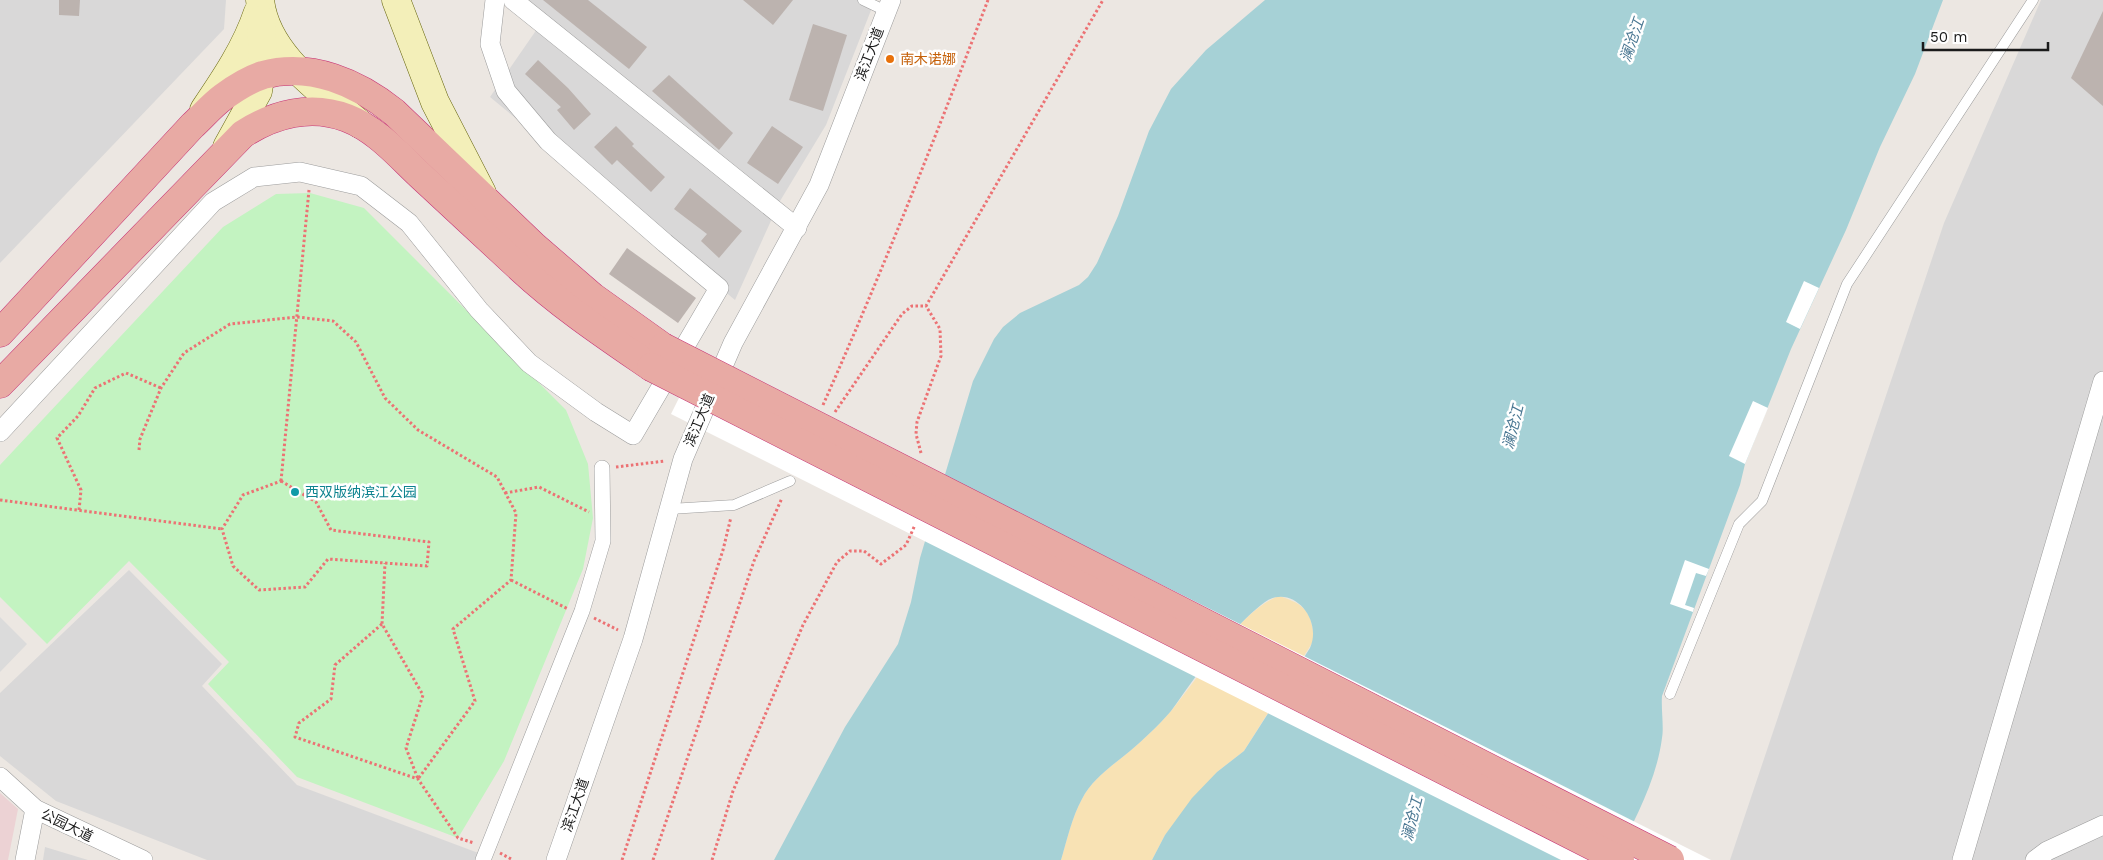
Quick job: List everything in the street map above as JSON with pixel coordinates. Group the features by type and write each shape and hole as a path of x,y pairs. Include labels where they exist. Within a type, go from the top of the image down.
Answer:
{"highway":[{"path":"0,333 192,126 222,98 262,76 298,71 334,78 356,86 376,97 394,112 488,203 657,357 1620,860"},
{"path":"0,384 227,147 260,123 294,113 329,113 346,118 362,126 384,141 524,271 592,327 657,357 1670,860"}],"main road":[{"path":"396,0 436,102 488,203"},
{"path":"260,1 264,20 271,34 298,71 362,126"},
{"path":"227,147 251,106 262,76 260,1"},
{"path":"192,126 229,72 251,33 260,1"}],"street":[{"path":"0,432 213,202 254,177 300,172 361,186 409,224 479,310 529,363 596,412 633,435 719,288 664,244 548,141 506,92 490,44 495,0"},
{"path":"513,0 797,228"},
{"name":"滨江大道","path":"556,860 634,639 683,459 733,343 819,185 888,6"},
{"path":"1962,860 2103,381"},
{"path":"485,853 582,611 603,541 602,468"},
{"name":"公园大道","path":"0,777 35,809 143,860"},
{"path":"25,860 35,809"},
{"path":"2034,860 2048,851 2103,825"}],"lane":[{"path":"863,0 888,6"},
{"path":"1670,694 1739,524 1762,500 1847,284 2033,0"},
{"path":"670,509 734,505 790,481"}],"path":[{"path":"926,306 1103,0"},
{"path":"281,481 310,192 300,172"},
{"path":"832,417 902,314 912,306 926,306"},
{"path":"922,460 916,434 916,422 941,356 940,329 926,306"},
{"path":"139,450 140,439 161,388 184,353 230,324 297,317 333,321 356,342 385,398 418,430 497,477 516,513 511,580 453,629 475,701 418,779"},
{"path":"79,510 81,490 56,438 78,416 95,388 126,373 161,388"},
{"path":"602,468 683,459"},
{"path":"281,481 316,502 331,530 429,542 427,566 328,560 305,587 258,590 233,566 222,529 243,495 281,481"},
{"path":"505,493 539,487 603,518"},
{"path":"0,500 222,529"},
{"path":"622,860 723,550 734,505"},
{"path":"712,860 732,792 803,625 837,562 850,551 864,552 881,564 906,545 916,522"},
{"path":"385,563 382,624 423,695 406,748 418,779 458,838 485,853"},
{"path":"511,580 566,608 582,611 634,639"},
{"path":"382,624 335,665 331,698 299,723 295,737 418,779"}],"shaded area":[{"path":"0,0 226,0 224,29 0,263"},
{"path":"529,0 875,0 826,125 780,201 735,300 490,97 546,16"},
{"path":"2041,0 2103,0 2103,860 1730,860 1944,223"},
{"path":"129,570 222,664 202,686 297,785 481,854 478,860 207,860 56,801 0,756 0,693"},
{"path":"0,617 27,644 0,672"},
{"path":"0,793 18,809 8,860 0,860"},
{"path":"45,847 88,860 43,860"}],"sand":[{"path":"1279,596 1295,602 1306,610 1311,622 1314,640 1244,751 1217,772 1165,835 1152,860 1061,860 1075,813 1091,785 1156,727 1182,697 1220,647 1249,615"}],"green space":[{"name":"西双版纳滨江公园","path":"310,193 364,208 566,410 588,464 593,518 583,569 504,761 458,838 297,777 208,684 229,662 129,561 47,644 0,597 0,465 223,227 276,194"}],"water":[{"name":"澜沧江","path":"1265,0 1943,0 1915,74 1880,147 1846,230 1791,349 1745,464 1740,485 1662,696 1663,734 1650,786 1615,860 1152,860 1165,835 1192,798 1217,772 1244,751 1310,648 1313,637 1309,616 1295,601 1285,597 1275,597 1265,602 1246,618 1188,686 1174,708 1141,742 1091,785 1075,813 1061,860 774,860 845,727 898,644 911,602 920,558 973,381 994,339 1003,327 1020,313 1079,285 1088,277 1097,263 1118,216 1149,131 1171,89 1206,50"}],"pier":[{"path":"1804,281 1819,288 1800,329 1786,322"},
{"path":"701,354 1711,860 1561,860 671,414"},
{"path":"1753,401 1768,408 1745,464 1729,456"},
{"path":"1685,560 1709,569 1706,576 1696,573 1685,605 1694,608 1693,612 1670,604"}],"building":[{"path":"59,0 80,0 79,16 59,15"},
{"path":"543,0 588,0 647,47 629,69"},
{"path":"743,0 793,0 773,25"},
{"path":"2103,11 2103,106 2071,78"},
{"path":"813,24 847,35 823,111 789,100"},
{"path":"538,60 568,88 591,114 574,130 557,110 561,107 525,74"},
{"path":"669,75 733,133 719,150 652,91"},
{"path":"616,126 634,144 632,146 665,177 651,192 617,160 612,165 594,147"},
{"path":"772,126 803,147 778,184 747,163"},
{"path":"690,188 742,231 719,258 701,241 707,234 674,209"},
{"path":"627,248 696,298 678,323 609,274"}],"place":[{"name":"南木诺娜","path":"890,59"},
{"name":"西双版纳滨江公园","path":"295,492"}]}
